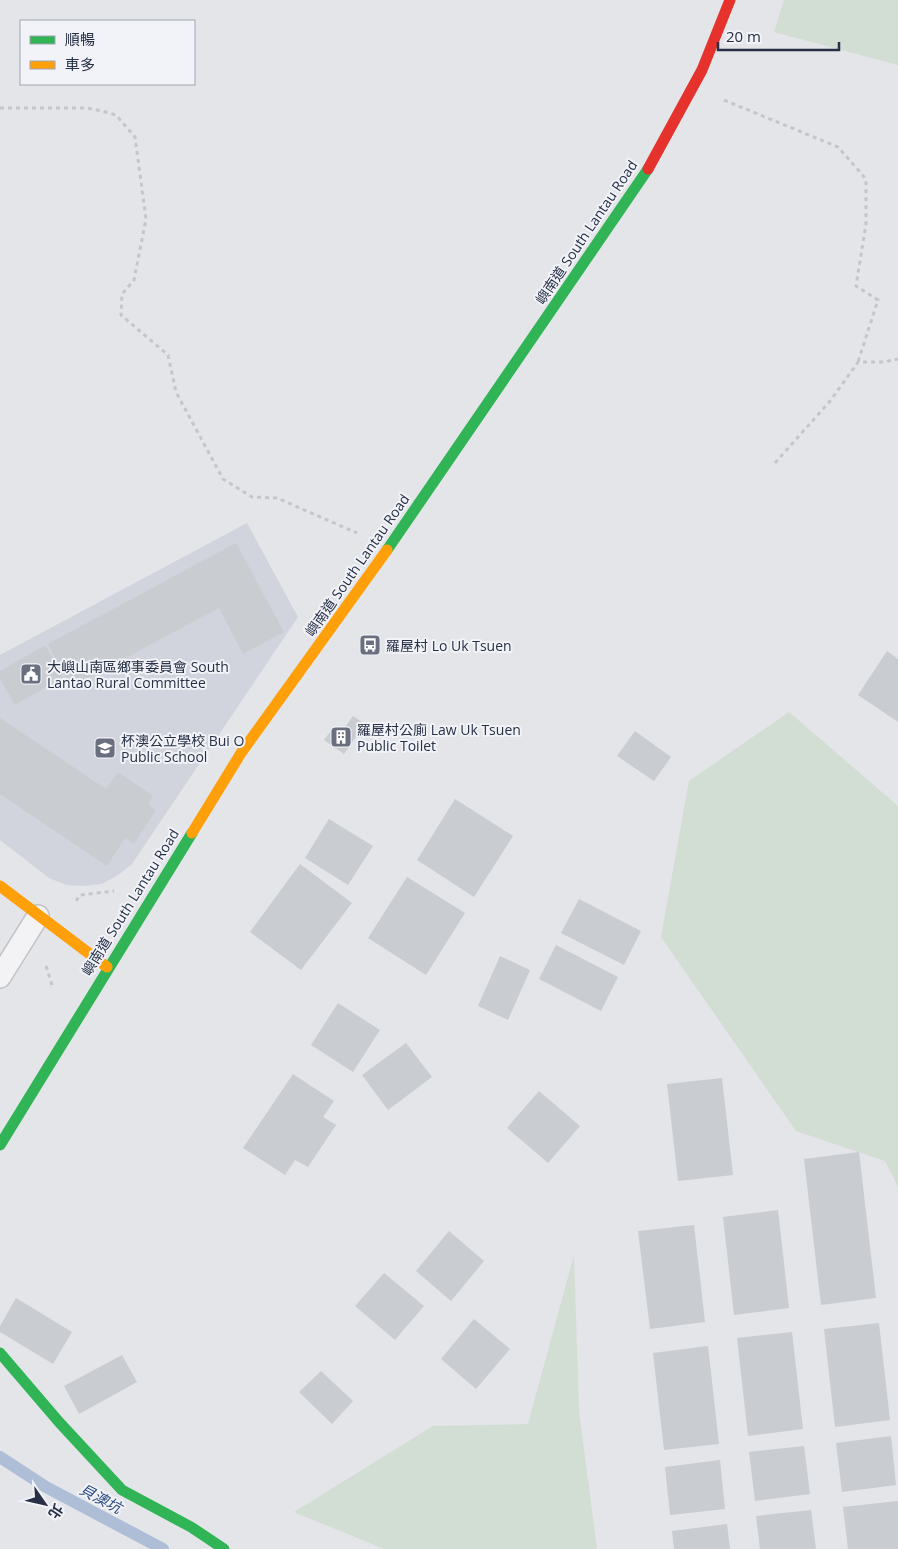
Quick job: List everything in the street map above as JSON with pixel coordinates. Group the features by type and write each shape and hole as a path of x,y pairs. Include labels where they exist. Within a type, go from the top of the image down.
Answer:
{"main road":[{"name":"嶼南道 South Lantau Road","path":"0,1145 107,967 241,753 390,546 647,171 702,70 730,0"},
{"path":"0,886 107,967"},
{"path":"0,1354 122,1490 191,1527 224,1549"}],"lane":[{"path":"0,977 38,916"}],"path":[{"path":"718,97 758,116 838,147 866,179 866,224 856,286 878,300 858,362 831,400 775,463"},
{"path":"0,108 87,108 102,111 116,115 135,137 146,219 134,280 122,294 121,315 168,356 176,392 223,479 252,497 277,498 366,537"},
{"path":"858,362 884,362 898,359"}],"shaded area":[{"path":"784,0 898,0 898,65 774,32"},
{"name":"杯澳公立學校 Bui O Public School","path":"247,523 298,617 132,864 102,884 66,885 49,878 0,840 0,655"},
{"path":"789,712 898,806 898,1187 885,1161 796,1131 661,937 689,781"},
{"path":"574,1255 579,1411 597,1549 384,1549 294,1512 433,1426 528,1424"}],"building":[{"path":"236,543 284,632 243,654 219,608 71,687 48,644"},
{"name":"大嶼山南區鄉事委員會 South Lantao Rural Committee","path":"45,645 63,677 15,705 0,679 0,671"},
{"path":"887,651 898,659 898,722 858,695"},
{"name":"羅屋村公廁 Law Uk Tsuen Public Toilet","path":"353,716 365,724 344,754 324,740 333,728 341,733"},
{"path":"0,718 106,789 118,772 153,796 148,804 156,810 134,844 125,838 107,866 0,794"},
{"path":"635,731 671,757 654,781 617,756"},
{"path":"455,799 513,836 474,897 417,860"},
{"path":"329,819 373,846 348,885 305,858"},
{"path":"300,864 352,903 301,970 250,932"},
{"path":"407,877 465,913 426,975 368,938"},
{"path":"579,899 641,931 624,965 561,933"},
{"path":"556,945 618,977 601,1011 539,979"},
{"path":"500,956 530,970 508,1020 478,1006"},
{"path":"338,1003 380,1030 353,1072 311,1045"},
{"path":"406,1043 432,1077 388,1110 362,1075"},
{"path":"293,1074 334,1101 323,1117 336,1125 308,1167 295,1160 285,1175 243,1148"},
{"path":"722,1078 733,1175 678,1181 667,1084"},
{"path":"539,1091 580,1126 548,1163 507,1128"},
{"path":"859,1152 876,1298 821,1305 804,1159"},
{"path":"778,1210 789,1308 734,1315 723,1217"},
{"path":"694,1225 705,1322 650,1329 638,1231"},
{"path":"449,1231 484,1261 451,1301 416,1271"},
{"path":"384,1273 424,1306 395,1340 355,1306"},
{"path":"16,1298 72,1332 53,1364 0,1332 0,1326"},
{"path":"474,1319 510,1349 476,1389 441,1359"},
{"path":"879,1323 890,1420 835,1427 824,1329"},
{"path":"792,1332 803,1429 748,1436 737,1338"},
{"path":"708,1346 719,1444 664,1450 653,1353"},
{"path":"122,1355 137,1382 79,1414 64,1386"},
{"path":"321,1371 353,1401 332,1424 299,1392"},
{"path":"891,1436 896,1485 842,1492 836,1443"},
{"path":"804,1446 810,1494 755,1501 749,1452"},
{"path":"720,1460 725,1509 670,1515 665,1467"},
{"path":"898,1501 898,1549 848,1549 843,1507"},
{"path":"811,1510 816,1549 760,1549 756,1516"},
{"path":"727,1524 730,1549 674,1549 672,1531"}],"waterway":[{"name":"貝澳坑","path":"0,1457 46,1487 163,1549"}],"traffic: fast":[{"path":"387,550 648,169"},
{"path":"0,1145 192,833"},
{"path":"0,1353 59,1422 122,1490 191,1527 224,1549"}],"traffic: slow":[{"path":"192,833 241,753 387,550"},
{"path":"0,886 107,967"}],"traffic: jam":[{"path":"648,169 702,70 730,0"}],"place":[{"name":"羅屋村 Lo Uk Tsuen","path":"370,645"},
{"name":"大嶼山南區鄉事委員會 South Lantao Rural Committee","path":"31,674"},
{"name":"羅屋村公廁 Law Uk Tsuen Public Toilet","path":"341,737"},
{"name":"杯澳公立學校 Bui O Public School","path":"105,748"}]}
